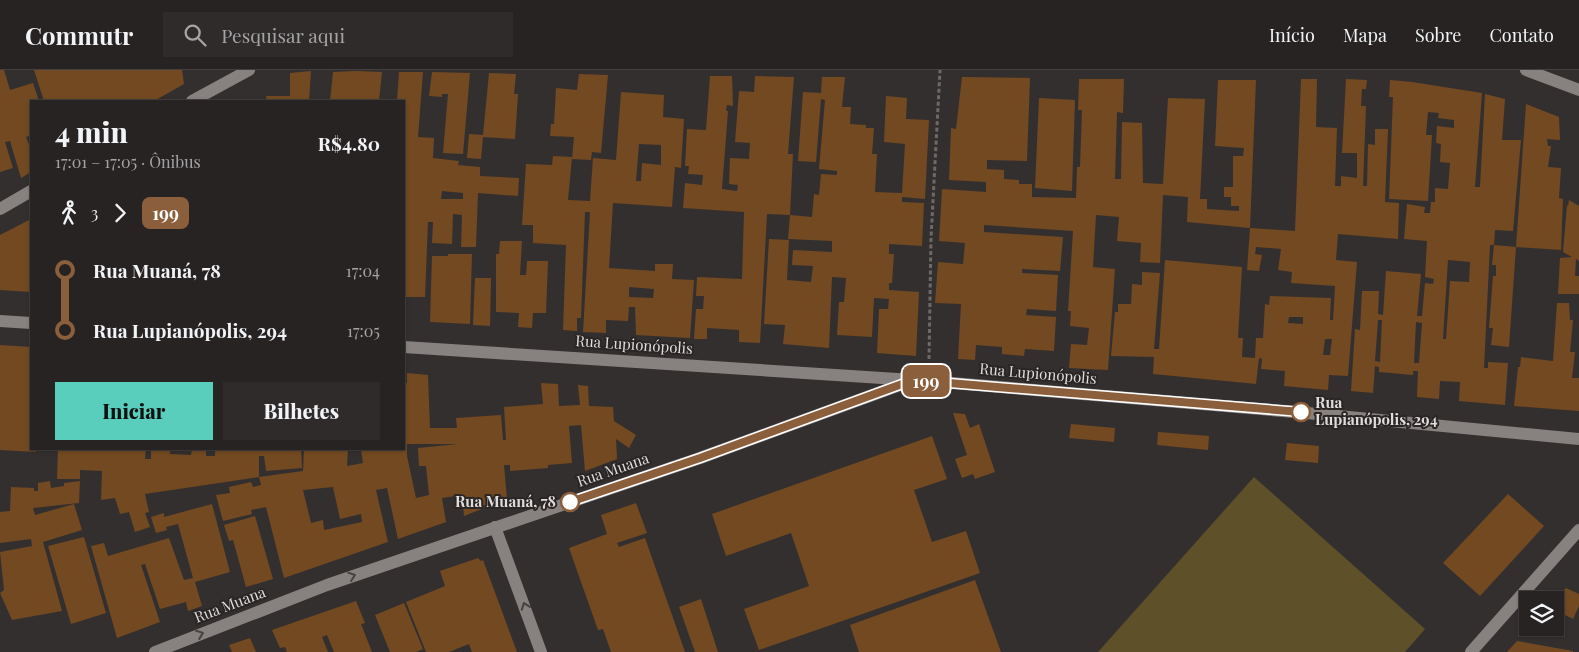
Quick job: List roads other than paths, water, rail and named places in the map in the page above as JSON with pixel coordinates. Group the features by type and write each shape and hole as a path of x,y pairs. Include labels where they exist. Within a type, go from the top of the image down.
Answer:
{"street":[{"path":"194,100 249,70"},
{"path":"1526,70 1579,90"},
{"path":"0,209 30,192"},
{"path":"0,320 30,323"},
{"name":"Rua Lupionópolis","path":"405,347 928,381 1307,413 1579,439"},
{"name":"Rua Muana","path":"155,652 327,585 700,458 913,380"},
{"path":"496,526 542,652"},
{"path":"1471,652 1579,530"}],"place":[{"name":"Rua Lupianópolis, 294","path":"1301,412"},
{"name":"Rua Muaná, 78","path":"570,502"}]}
